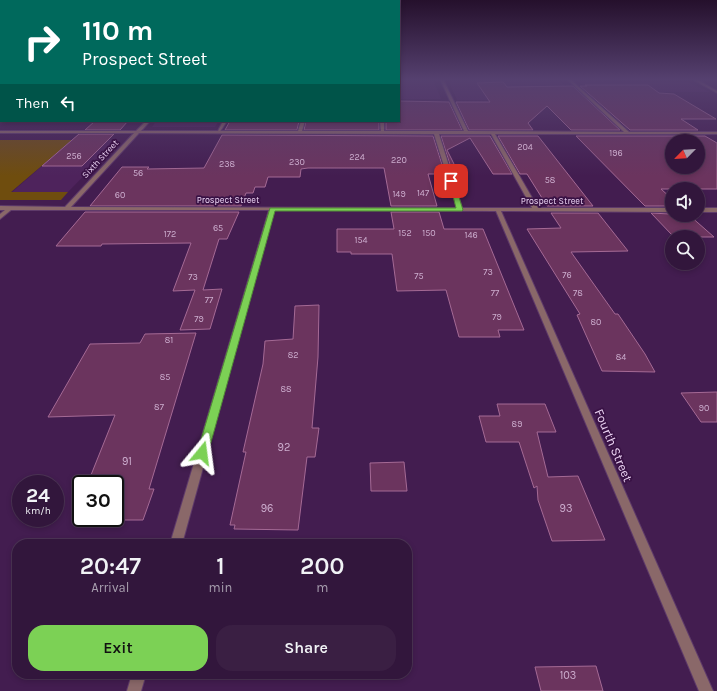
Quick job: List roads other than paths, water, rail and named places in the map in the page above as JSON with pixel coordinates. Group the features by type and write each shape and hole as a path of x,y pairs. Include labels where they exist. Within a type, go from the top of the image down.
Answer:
{"street":[{"path":"456,111 466,132"},
{"path":"603,111 627,132"},
{"name":"Sixth Street","path":"66,209 147,122"},
{"path":"218,132 224,122"},
{"path":"300,132 303,122"},
{"path":"382,122 383,132"},
{"path":"0,132 717,133"},
{"path":"436,132 460,210"},
{"path":"492,132 536,210"},
{"name":"Prospect Street","path":"0,208 665,210"},
{"path":"0,217 10,208"},
{"path":"177,539 272,209"},
{"name":"Fourth Street","path":"498,210 706,691"},
{"path":"705,210 717,210"},
{"path":"134,691 138,679"}]}
